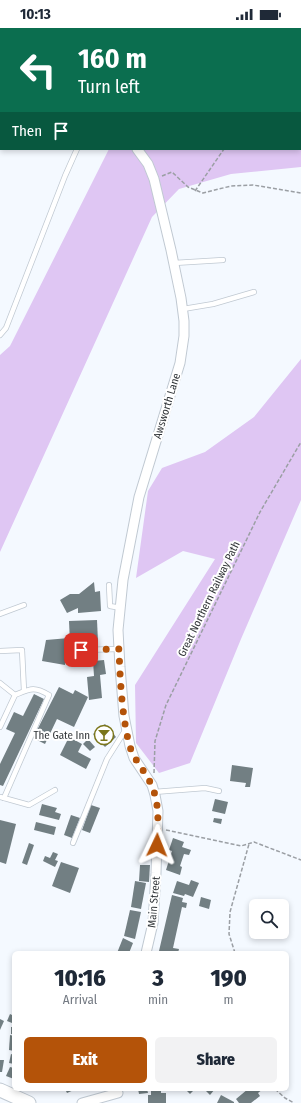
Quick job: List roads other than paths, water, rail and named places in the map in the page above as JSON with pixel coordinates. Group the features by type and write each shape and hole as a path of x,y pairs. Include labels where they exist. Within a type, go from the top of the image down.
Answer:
{"street":[{"name":"Awsworth Lane","path":"120,667 118,630 123,580 139,497 180,363 184,336 183,309 174,263 154,179 148,164 138,150"},
{"name":"Main Street","path":"120,667 130,746 134,758 152,785 158,811 153,923 146,951"},
{"path":"0,1090 12,1100 29,1103"},
{"path":"82,1103 117,1091 121,1103"}],"lane":[{"path":"0,335 6,328 64,176 77,150"},
{"path":"174,263 223,260"},
{"path":"183,309 214,304 254,292"},
{"path":"109,585 110,606 121,608"},
{"path":"0,614 24,605"},
{"path":"81,650 119,649"},
{"path":"0,651 22,650 24,691"},
{"path":"0,683 15,695"},
{"path":"0,727 15,695 31,688 49,695 2,797 30,806 55,790"},
{"path":"74,843 107,759 127,728"},
{"path":"154,792 205,788 219,790"}],"place":[{"name":"The Gate Inn","path":"104,735"}]}
